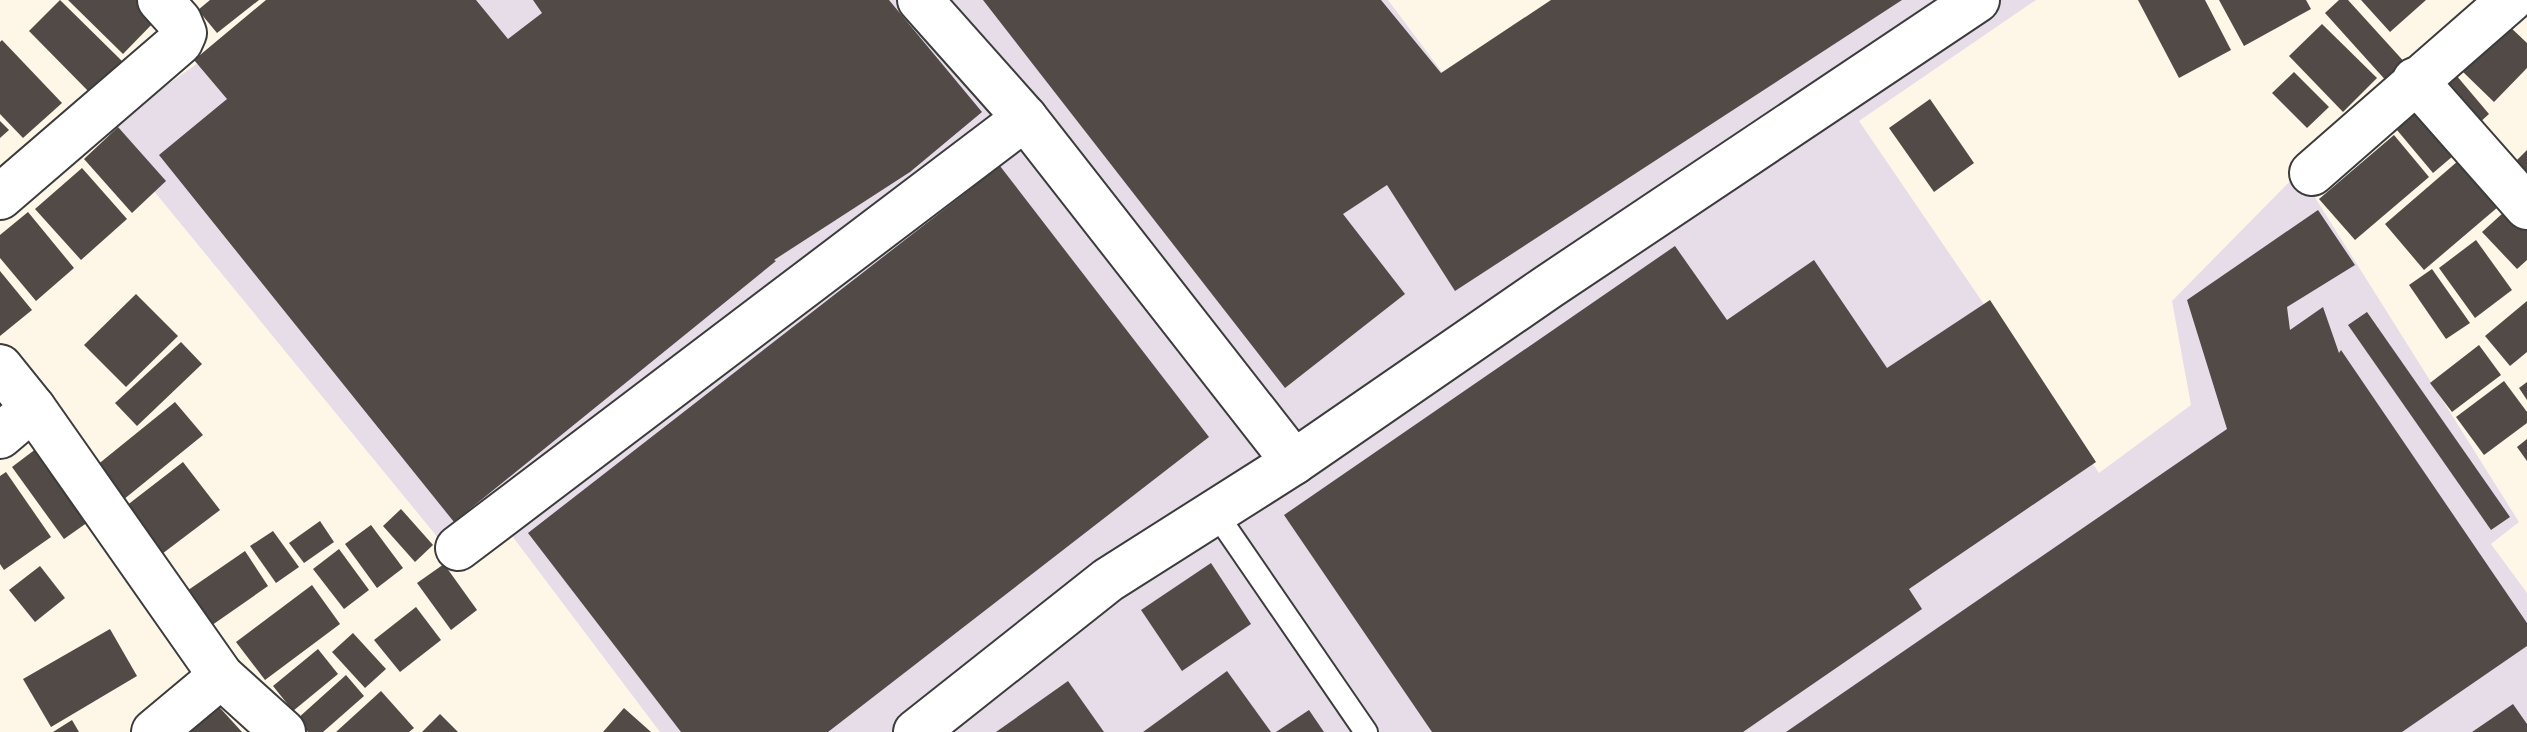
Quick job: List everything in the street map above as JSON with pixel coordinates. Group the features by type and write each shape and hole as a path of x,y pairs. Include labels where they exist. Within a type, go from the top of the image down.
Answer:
{"street":[{"path":"0,197 180,42 184,33 179,21 160,0"},
{"path":"920,0 1025,118 1294,462"},
{"path":"916,732 1108,580 1294,462 1548,287 1977,0"},
{"path":"2312,173 2510,0"},
{"path":"2415,80 2527,207"},
{"path":"458,548 1025,118"},
{"path":"0,367 33,408 221,676 283,732"},
{"path":"0,436 33,408"},
{"path":"154,732 221,676"}],"lane":[{"path":"1215,512 1366,732"}],"shaded area":[{"path":"286,0 1388,0 1451,84 1567,0 2036,0 1859,121 2099,473 2191,405 2172,301 2299,172 2519,522 2491,544 2527,593 2527,732 660,732 503,524 457,561 104,130"}],"building":[{"path":"60,0 125,64 93,96 29,31"},
{"path":"68,0 139,0 158,18 123,54"},
{"path":"210,0 259,0 217,33 198,10"},
{"path":"266,0 476,0 508,39 542,13 533,0 889,0 982,112 910,172 774,260 454,522 159,155 227,99 194,60"},
{"path":"983,0 1381,0 1441,73 1551,0 1902,0 1455,291 1387,185 1343,214 1405,294 1285,388"},
{"path":"2138,0 2205,0 2231,50 2179,78"},
{"path":"2219,0 2306,0 2311,9 2244,46"},
{"path":"2339,0 2348,0 2408,66 2389,84 2325,13"},
{"path":"2361,0 2426,0 2390,32"},
{"path":"2322,24 2377,78 2343,112 2289,56"},
{"path":"2508,25 2527,43 2527,68 2494,102 2463,72"},
{"path":"2,40 62,103 23,138 0,114"},
{"path":"2445,62 2489,114 2468,133 2424,81"},
{"path":"2294,72 2329,107 2307,128 2272,93"},
{"path":"2426,96 2466,145 2433,173 2392,124"},
{"path":"1930,99 1974,163 1934,192 1889,128"},
{"path":"0,121 9,130 0,138"},
{"path":"118,127 166,181 132,213 84,159"},
{"path":"2394,135 2429,177 2355,240 2319,199"},
{"path":"2527,150 2527,193 2505,172"},
{"path":"2458,161 2498,207 2424,270 2385,224"},
{"path":"1000,166 1209,437 828,732 681,732 528,533"},
{"path":"82,168 127,219 81,260 35,209"},
{"path":"2514,203 2527,217 2527,260 2517,269 2482,232"},
{"path":"2318,210 2355,265 2287,307 2290,330 2323,307 2339,353 2341,350 2527,623 2527,646 2402,732 1786,732 2227,429 2187,300"},
{"path":"28,212 74,268 36,301 0,258 0,235"},
{"path":"2476,240 2512,290 2475,318 2439,268"},
{"path":"1675,246 1727,320 1814,260 1887,368 1990,300 2096,462 1909,589 1922,609 1743,732 1432,732 1284,515"},
{"path":"2432,269 2470,323 2446,339 2409,285"},
{"path":"0,271 32,310 0,336"},
{"path":"136,294 178,336 126,387 84,345"},
{"path":"2527,301 2527,352 2510,366 2485,336"},
{"path":"2367,312 2510,517 2491,530 2348,325"},
{"path":"181,342 202,364 137,426 115,403"},
{"path":"2479,345 2501,375 2452,412 2430,383"},
{"path":"2504,381 2527,412 2527,423 2484,455 2456,417"},
{"path":"2527,382 2527,400 2519,388"},
{"path":"175,402 203,435 118,504 91,470"},
{"path":"2527,439 2527,461 2517,447"},
{"path":"45,442 98,515 64,539 12,467"},
{"path":"183,462 220,510 154,560 117,513"},
{"path":"6,472 51,537 4,570 0,564 0,476"},
{"path":"401,509 433,545 415,562 383,526"},
{"path":"320,521 334,542 304,563 289,543"},
{"path":"371,525 403,568 377,588 345,544"},
{"path":"273,531 299,567 276,583 250,546"},
{"path":"339,549 369,590 344,609 313,569"},
{"path":"245,551 268,586 205,630 181,595"},
{"path":"1211,563 1251,624 1182,671 1141,610"},
{"path":"444,564 477,610 451,630 417,583"},
{"path":"40,566 65,598 35,622 9,590"},
{"path":"312,585 340,624 265,680 236,642"},
{"path":"416,607 441,640 400,672 374,640"},
{"path":"110,629 137,676 51,727 23,679"},
{"path":"353,633 386,669 365,688 332,652"},
{"path":"318,649 338,674 293,711 273,686"},
{"path":"1227,671 1271,732 1143,732"},
{"path":"346,675 364,696 323,732 308,732 297,719"},
{"path":"1068,681 1104,732 996,732"},
{"path":"381,691 414,728 409,732 336,732"},
{"path":"211,698 242,732 174,732"},
{"path":"2513,704 2527,724 2527,732 2472,732"},
{"path":"624,708 651,732 603,732"},
{"path":"1309,710 1324,732 1276,732"},
{"path":"440,714 458,732 422,732"},
{"path":"72,720 79,732 53,732"}]}
